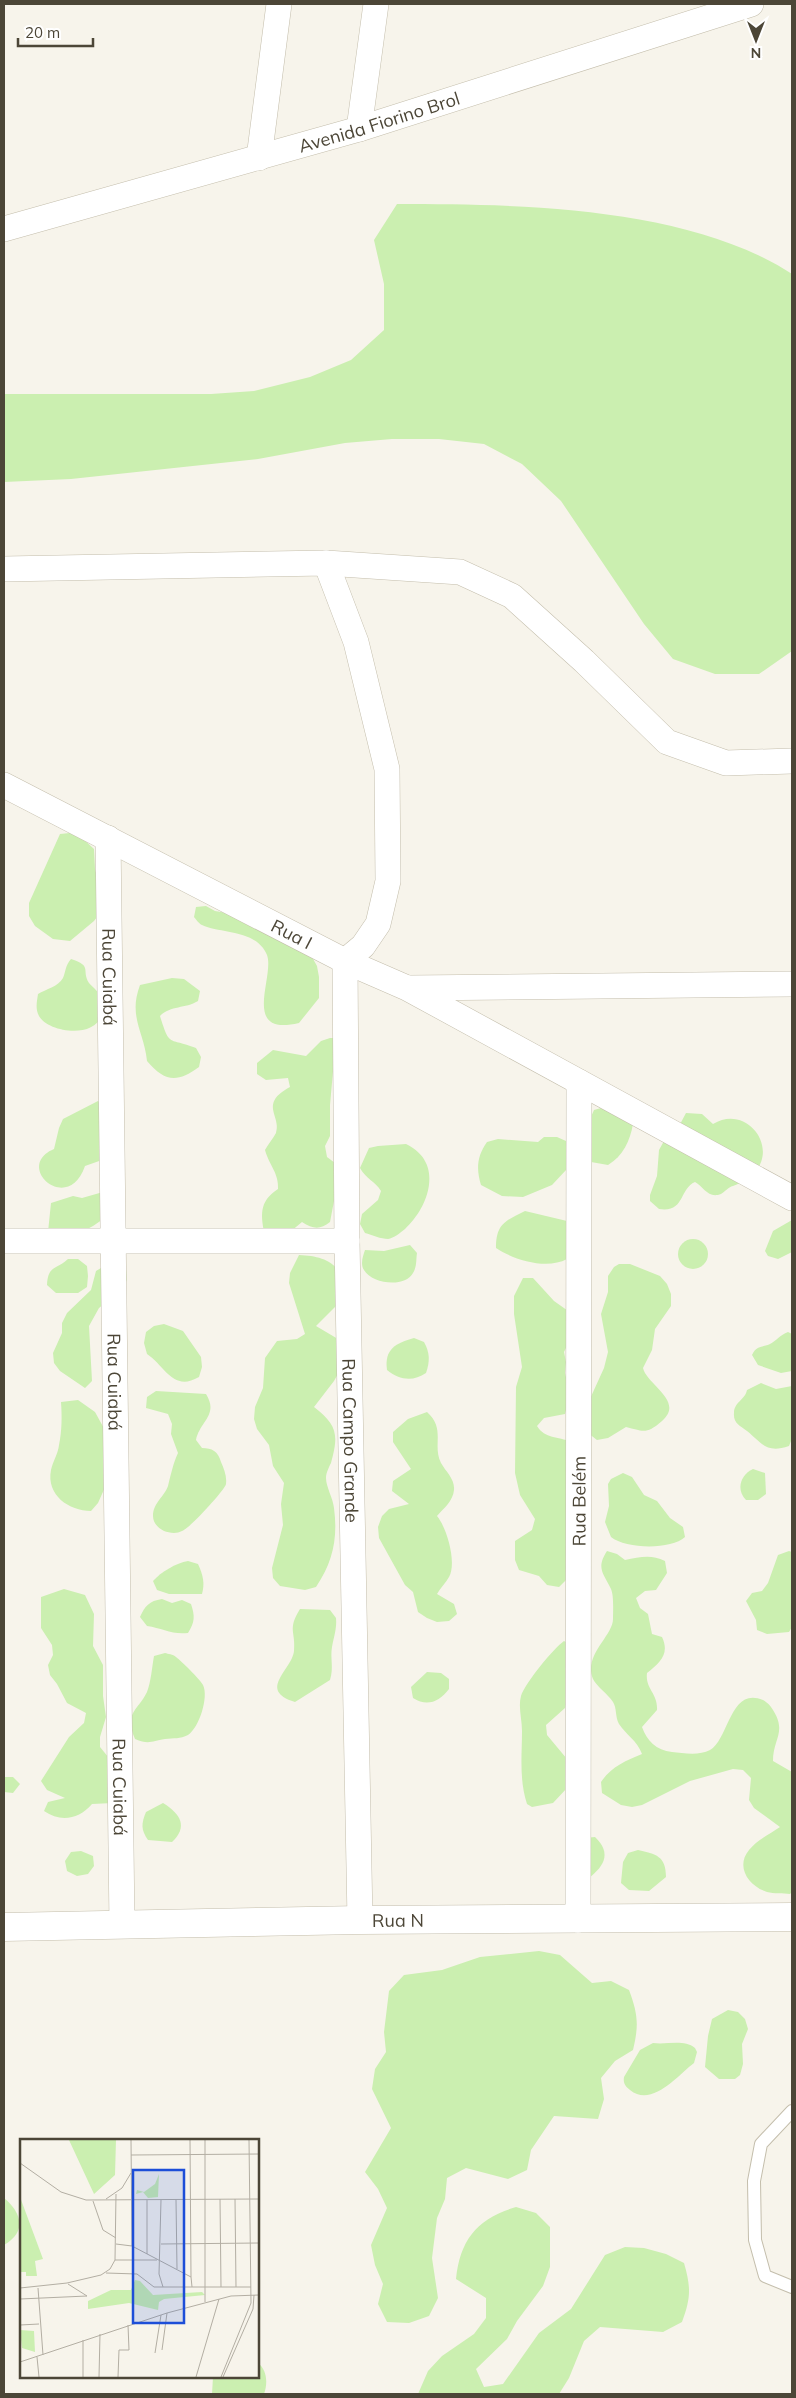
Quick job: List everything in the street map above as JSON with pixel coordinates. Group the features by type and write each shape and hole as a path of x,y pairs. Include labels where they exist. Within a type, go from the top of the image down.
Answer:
{"street":[{"path":"259,158 279,4"},
{"path":"359,129 376,4"},
{"name":"Avenida Fiorino Brol","path":"4,229 359,129 751,4"},
{"path":"326,562 356,642 387,769 388,881 378,924 363,946 345,961"},
{"path":"4,569 326,562 460,572 512,596 584,661 667,742 726,763 792,762"},
{"name":"Rua I","path":"4,785 345,961 407,988 792,1198"},
{"name":"Rua Cuiabá","path":"108,838 122,1924"},
{"name":"Rua Campo Grande","path":"345,961 347,1241 360,1920"},
{"path":"407,988 792,984"},
{"name":"Rua Belém","path":"578,1920 579,1082"},
{"path":"4,1241 347,1241"},
{"name":"Rua N","path":"4,1927 360,1920 578,1920 792,1917"}],"lane":[{"path":"792,2110 761,2144 754,2181 755,2240 765,2276 792,2287"}],"green space":[{"path":"397,204 495,205 548,208 653,222 703,234 750,251 792,274 792,651 759,674 715,674 673,659 644,624 561,501 522,464 484,444 439,439 392,439 345,443 258,459 71,479 4,482 4,394 211,394 254,391 310,377 351,360 384,330 384,284 374,240"},
{"path":"70,833 80,836 94,849 95,869 101,891 101,912 94,921 70,941 53,939 35,926 29,916 29,903 60,834"},
{"path":"206,906 215,911 239,915 307,948 317,966 319,998 299,1023 281,1025 270,1021 265,1013 264,1002 268,965 267,955 262,947 247,936 200,924 194,917 196,907"},
{"path":"71,959 84,966 89,983 101,998 102,1012 98,1022 89,1028 78,1031 55,1027 45,1022 39,1016 37,1008 38,994 61,981"},
{"path":"172,978 184,979 200,991 198,1001 169,1010 160,1016 166,1033 171,1040 196,1048 201,1057 199,1067 178,1078 172,1078 160,1073 147,1061 136,1015 137,996 140,985"},
{"path":"336,1038 330,1105 330,1136 325,1146 327,1157 335,1163 341,1193 334,1201 330,1222 326,1225 316,1228 302,1222 290,1232 265,1237 262,1216 264,1204 278,1189 278,1183 265,1150 276,1133 277,1127 273,1110 275,1099 280,1093 290,1087 288,1078 266,1080 257,1074 257,1063 273,1050 306,1056 321,1041"},
{"path":"98,1101 105,1107 102,1160 85,1166 77,1180 67,1187 57,1187 48,1183 41,1175 39,1166 43,1157 54,1149 63,1119"},
{"path":"601,1108 633,1124 625,1147 618,1157 608,1165 591,1162 582,1137 594,1110"},
{"path":"686,1113 702,1114 713,1124 727,1119 741,1121 752,1128 760,1138 763,1151 760,1164 751,1176 721,1194 709,1194 695,1182 686,1190 678,1204 667,1209 659,1209 650,1201 650,1195 657,1176 659,1150 664,1141 678,1128"},
{"path":"544,1137 557,1137 566,1141 567,1169 552,1185 523,1197 502,1196 481,1185 478,1163 481,1152 487,1142 498,1139 538,1142"},
{"path":"406,1144 418,1152 425,1162 429,1173 429,1185 421,1209 405,1229 392,1238 379,1238 365,1233 360,1224 362,1214 378,1200 381,1191 360,1168 369,1148"},
{"path":"103,1192 103,1219 90,1228 77,1233 48,1232 51,1203 73,1196 82,1198"},
{"path":"525,1211 567,1221 567,1259 550,1264 540,1264 521,1260 496,1248 496,1240 503,1224"},
{"path":"792,1220 792,1252 778,1259 768,1256 765,1251 773,1231"},
{"path":"693,1239 699,1240 707,1248 707,1260 699,1268 693,1269 687,1268 679,1260 678,1254 679,1248 687,1240"},
{"path":"410,1245 417,1253 415,1268 409,1278 396,1282 381,1281 368,1275 364,1270 362,1263 365,1250 384,1251"},
{"path":"299,1255 311,1256 327,1261 340,1272 338,1304 316,1326 343,1342 345,1361 334,1381 314,1407 332,1425 335,1437 334,1453 326,1478 333,1504 335,1540 322,1578 316,1587 305,1590 280,1586 273,1578 272,1568 283,1525 281,1504 284,1483 273,1466 269,1445 257,1429 254,1419 255,1407 263,1388 265,1358 277,1341 297,1339 305,1334 289,1283 290,1273"},
{"path":"68,1259 78,1259 87,1266 87,1287 78,1293 56,1293 47,1285 49,1274"},
{"path":"619,1264 630,1264 660,1276 667,1284 671,1294 671,1306 655,1329 652,1350 643,1368 651,1381 663,1393 669,1407 668,1414 662,1421 648,1430 641,1431 626,1427 608,1438 597,1440 588,1433 589,1401 604,1368 608,1352 601,1314 608,1292 608,1276 614,1267"},
{"path":"106,1265 126,1269 127,1280 122,1289 99,1308 89,1326 92,1381 85,1388 60,1371 54,1363 53,1353 62,1333 62,1323 67,1313 91,1290 96,1271"},
{"path":"523,1278 533,1278 554,1301 571,1313 574,1332 564,1352 566,1362 565,1373 570,1394 565,1414 544,1418 537,1426 548,1435 571,1442 573,1538 566,1561 566,1580 559,1587 547,1585 539,1576 519,1570 515,1560 515,1541 532,1530 535,1519 520,1495 515,1473 516,1387 522,1367 514,1314 514,1296"},
{"path":"164,1324 183,1331 201,1357 202,1367 199,1377 183,1382 176,1380 147,1354 144,1343 146,1332 154,1326"},
{"path":"788,1332 792,1334 792,1371 781,1373 758,1365 752,1355 756,1350 770,1344"},
{"path":"414,1338 424,1342 427,1350 429,1361 426,1373 411,1379 401,1378 387,1370 387,1357 389,1352 397,1345"},
{"path":"761,1383 776,1389 792,1386 791,1441 789,1446 775,1449 765,1446 736,1422 734,1409 747,1390"},
{"path":"156,1391 206,1394 210,1413 196,1440 202,1448 216,1453 220,1458 226,1475 226,1484 220,1494 192,1524 178,1533 162,1530 153,1519 153,1511 168,1486 178,1453 171,1434 172,1424 168,1414 146,1408 147,1397"},
{"path":"78,1400 95,1412 106,1432 106,1485 98,1503 91,1511 67,1505 56,1494 50,1479 60,1440 62,1424 61,1402"},
{"path":"427,1412 433,1418 436,1425 441,1463 452,1479 454,1486 450,1501 437,1516 441,1521 450,1546 452,1563 449,1577 437,1594 454,1604 457,1614 449,1621 437,1622 418,1612 413,1592 405,1585 379,1538 378,1527 382,1516 389,1509 409,1504 392,1491 393,1481 411,1469 393,1442 393,1432 408,1419"},
{"path":"753,1469 765,1473 766,1494 758,1500 746,1500 740,1487 742,1479"},
{"path":"623,1473 632,1477 644,1495 657,1501 670,1518 683,1527 685,1537 670,1544 637,1546 611,1537 605,1522 609,1506 608,1484 611,1479"},
{"path":"607,1551 617,1554 625,1560 650,1557 665,1561 667,1573 656,1590 645,1591 636,1598 640,1608 648,1614 652,1634 662,1637 665,1648 660,1662 647,1673 648,1683 656,1699 657,1710 642,1727 653,1744 661,1749 672,1752 691,1754 706,1752 722,1736 731,1716 743,1700 752,1698 763,1700 773,1710 779,1724 779,1730 773,1761 792,1772 792,1892 790,1894 767,1892 760,1889 746,1875 743,1863 749,1850 780,1827 754,1808 749,1800 751,1778 743,1770 733,1769 690,1781 642,1805 632,1807 621,1805 602,1793 601,1782 609,1772 624,1762 642,1754 637,1745 619,1724 614,1704 595,1682 591,1670 595,1654 612,1625 613,1619 612,1592 601,1566"},
{"path":"789,1551 792,1552 792,1627 789,1632 767,1634 757,1630 756,1620 746,1601 752,1593 762,1591 768,1583 778,1555"},
{"path":"188,1561 198,1564 200,1568 203,1583 202,1594 169,1594 157,1590 153,1581 156,1578 164,1571"},
{"path":"64,1589 85,1595 94,1614 93,1646 103,1665 103,1696 106,1717 100,1737 100,1747 113,1763 113,1803 92,1804 81,1813 70,1818 57,1817 44,1811 48,1802 65,1798 47,1790 41,1781 69,1737 84,1723 86,1713 67,1703 50,1675 48,1665 53,1655 52,1645 41,1628 41,1597"},
{"path":"162,1599 172,1603 182,1600 191,1604 194,1619 188,1633 172,1632 147,1626 140,1617 148,1605"},
{"path":"300,1609 330,1610 336,1618 336,1625 330,1680 295,1702 284,1697 279,1692 277,1686 292,1658 294,1651 293,1626"},
{"path":"564,1641 569,1644 570,1692 565,1708 546,1725 547,1735 567,1759 567,1788 553,1803 532,1807 527,1804 524,1795 520,1700 524,1690 540,1666"},
{"path":"165,1653 176,1657 203,1685 205,1697 202,1712 196,1726 188,1735 180,1738 150,1742 140,1741 135,1739 131,1718 147,1692 154,1656"},
{"path":"427,1672 441,1673 449,1679 449,1689 437,1700 428,1703 413,1698 411,1687"},
{"path":"4,1777 13,1777 20,1784 13,1793 4,1792"},
{"path":"163,1803 178,1816 180,1821 180,1831 172,1842 148,1840 143,1830 143,1820 146,1812"},
{"path":"595,1837 604,1849 604,1860 597,1871 586,1880 584,1838"},
{"path":"638,1850 659,1857 666,1870 666,1877 649,1891 629,1890 621,1883 623,1862 628,1853"},
{"path":"81,1851 93,1856 94,1866 88,1874 77,1876 67,1871 65,1861 71,1852"},
{"path":"539,1951 560,1955 592,1983 611,1981 629,1990 637,2020 633,2050 615,2061 601,2078 604,2099 598,2119 554,2116 531,2150 527,2170 508,2179 466,2168 447,2178 445,2199 437,2218 432,2258 438,2298 429,2316 409,2323 387,2322 378,2304 383,2284 375,2265 371,2245 387,2208 378,2189 365,2172 391,2128 372,2089 375,2069 386,2052 384,2032 389,1991 404,1975 442,1970 480,1957"},
{"path":"728,2010 738,2012 745,2019 748,2029 742,2044 743,2064 740,2075 735,2079 719,2079 705,2067 708,2036 712,2019"},
{"path":"653,2043 691,2045 697,2052 694,2063 673,2082 656,2093 638,2094 626,2086 624,2077 640,2050"},
{"path":"4,2198 18,2216 19,2228 11,2240 4,2245"},
{"path":"516,2207 536,2213 550,2227 550,2267 543,2286 517,2321 507,2339 476,2369 484,2387 503,2384 539,2333 571,2309 605,2255 625,2247 644,2248 666,2254 684,2263 689,2292 682,2322 663,2332 600,2327 584,2341 569,2378 559,2394 418,2394 428,2371 442,2356 474,2334 486,2318 486,2298 456,2279 458,2265 467,2242 481,2224 491,2217"},
{"path":"259,2364 263,2369 266,2377 264,2394 212,2394 213,2378 259,2378"}]}
